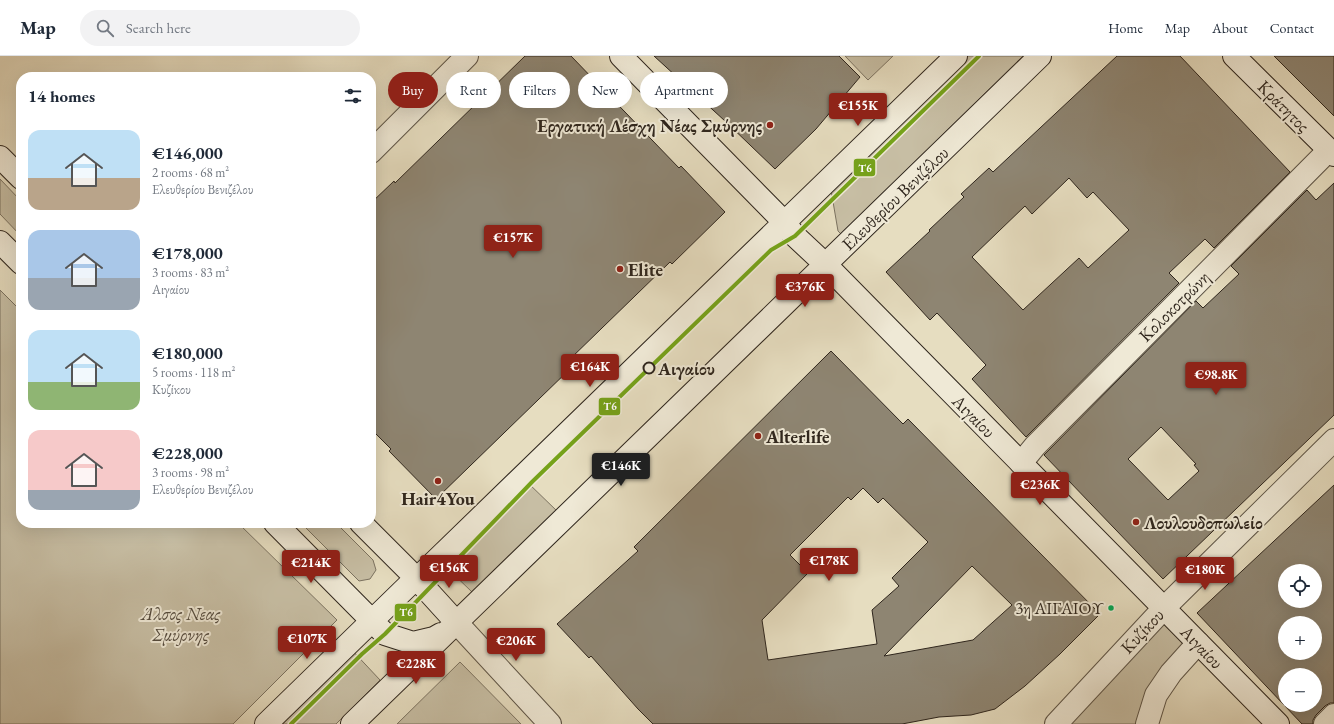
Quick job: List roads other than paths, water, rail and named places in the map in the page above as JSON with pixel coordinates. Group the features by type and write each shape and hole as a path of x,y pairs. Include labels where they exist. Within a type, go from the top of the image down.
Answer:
{"street":[{"path":"376,147 466,56"},
{"name":"Αιγαίου","path":"621,56 785,223 794,236 826,265 1278,724"},
{"path":"266,724 956,56"},
{"name":"Ελευθερίου Βενιζέλου","path":"352,724 1040,56"},
{"name":"Κράτητος","path":"1234,56 1331,153"},
{"name":"Κολοκοτρώνη","path":"1021,463 1041,440 1331,153"},
{"path":"0,157 16,173"},
{"path":"0,242 16,258"},
{"name":"Κυζίκου","path":"1056,724 1164,608 1334,440"},
{"path":"280,528 385,634 413,643 434,638 456,622"},
{"path":"366,528 416,578 550,724"},
{"path":"1147,724 1156,695 1171,673 1198,642"},
{"path":"1326,724 1334,716"}],"place":[{"name":"Εργατική Λέσχη Νέας Σμύρνης","path":"770,125"},
{"name":"Elite","path":"620,269"},
{"name":"Αιγαίου","path":"649,368"},
{"name":"Alterlife","path":"758,436"},
{"name":"Hair4You","path":"438,481"},
{"name":"Λουλουδοπωλείο","path":"1136,522"},
{"name":"3η ΑΙΓΑΙΟΥ","path":"1111,608"}],"park label":[{"name":"Άλσος Νεας Σμύρνης","path":"181,623"}]}
